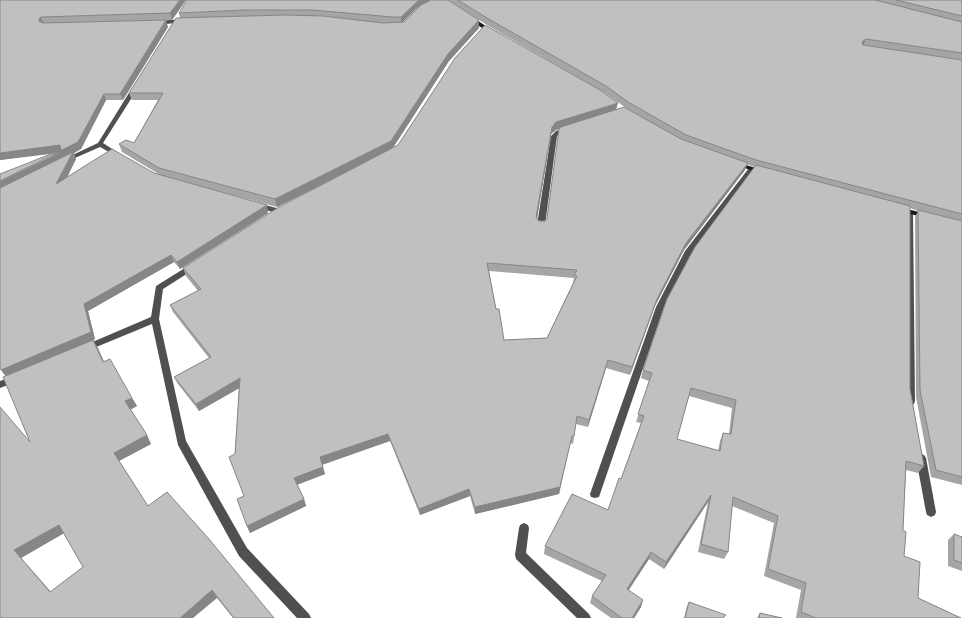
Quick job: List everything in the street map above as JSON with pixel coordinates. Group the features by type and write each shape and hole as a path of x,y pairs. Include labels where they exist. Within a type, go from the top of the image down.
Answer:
{"street":[{"path":"466,15 481,30 497,35"},
{"path":"146,23 178,19 191,21"},
{"path":"172,28 178,19"},
{"path":"58,164 100,144 140,80"},
{"path":"541,225 554,136 558,132 573,127"},
{"path":"100,144 126,159"},
{"path":"730,161 766,173"},
{"path":"595,494 660,307 688,253 751,169"},
{"path":"254,204 278,211"},
{"path":"895,208 932,218"},
{"path":"910,212 910,397 913,412"},
{"path":"199,262 159,288 155,319 181,442 243,552 305,618"},
{"path":"78,352 155,319"},
{"path":"0,385 21,376"},
{"path":"920,451 931,512"},
{"path":"524,528 520,555 585,618"}],"building":[{"path":"0,0 180,0 170,13 41,17 39,19 39,21 43,23 166,20 120,94 104,94 78,142 0,181 0,174 61,150 60,145 0,153"},
{"path":"187,0 419,0 401,17 393,17 312,10 244,10 179,13"},
{"path":"431,0 448,0 479,20 448,54 391,141 275,199 159,168 119,144 126,140 134,143 163,93 129,93 176,18 286,15 323,16 383,23 404,22 421,5"},
{"path":"458,0 875,0 962,22 962,53 866,39 862,42 863,45 962,60 962,214 756,160 686,135 628,102 606,86"},
{"path":"896,0 962,0 962,16"},
{"path":"485,25 600,90 618,103 556,122 552,127 536,217 539,221 545,221 547,218 559,129 561,127 624,107 681,139 748,163 686,243 657,299 632,367 608,360 589,420 577,416 574,436 572,436 560,487 475,507 469,489 419,509 388,434 320,457 323,467 294,478 304,499 247,526 237,499 244,496 229,457 235,454 240,378 196,404 174,377 211,357 170,305 201,289 183,268 279,207 398,145 455,58","holes":["487,263 577,270 574,275 577,276 547,338 504,340 499,309 496,309"]},
{"path":"112,149 154,173 267,205 177,262 171,255 84,304 91,332 1,370 0,188 73,152 56,184"},
{"path":"756,165 910,206 910,389 924,466 906,461 903,530 906,532 904,556 920,562 918,598 961,618 816,618 801,612 806,583 768,569 778,516 733,497 728,552 701,544 711,495 666,562 651,552 627,589 643,600 632,618 622,618 592,596 606,575 545,546 572,494 608,510 644,416 638,414 652,373 643,370 667,299 695,247","holes":["691,388 736,400 731,434 723,433 720,451 677,439"]},
{"path":"918,210 962,221 962,477 936,470 920,390"},
{"path":"93,340 103,362 110,359 132,398 125,401 147,435 114,453 148,506 167,492 209,539 274,618 234,618 212,590 180,618 0,618 0,407 30,442 3,377","holes":["59,525 83,567 50,592 14,550"]},
{"path":"954,534 962,537 962,563 954,560"},
{"path":"689,602 726,615 723,618 685,618"},
{"path":"760,613 782,618 759,618"}]}
